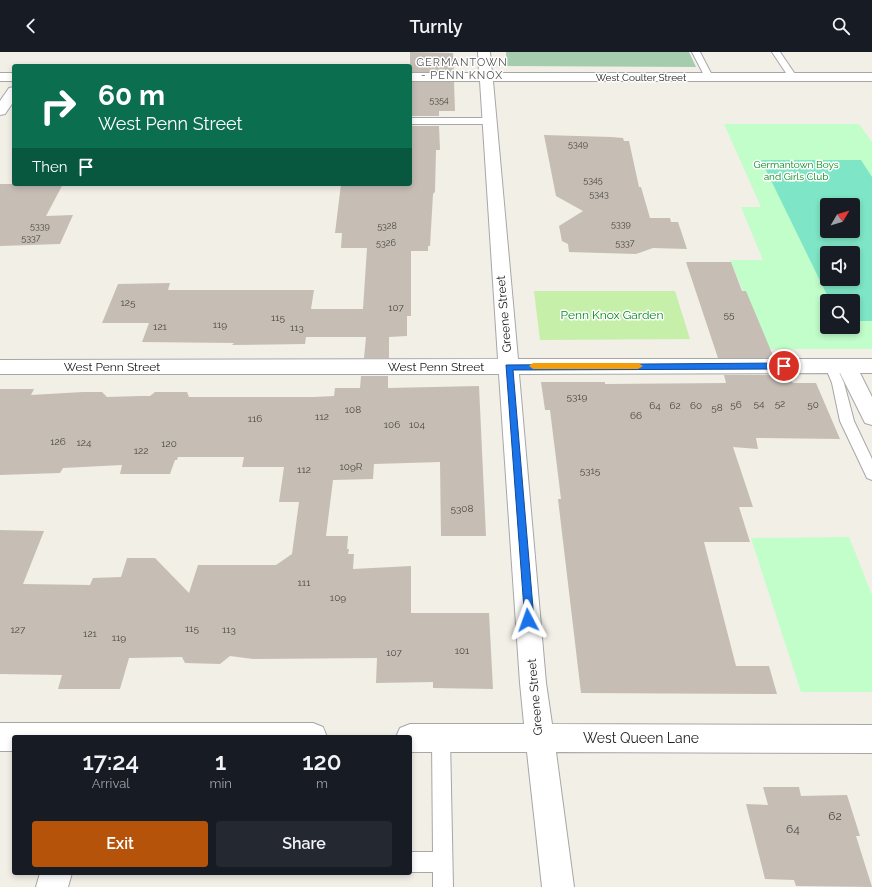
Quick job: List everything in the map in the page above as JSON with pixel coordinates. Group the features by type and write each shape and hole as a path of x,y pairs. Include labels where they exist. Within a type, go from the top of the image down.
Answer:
{"street":[{"name":"Greene Street","path":"484,52 488,121 539,738 558,887"},
{"path":"0,77 12,77"},
{"name":"West Coulter Street","path":"412,77 872,78"},
{"path":"0,111 12,94"},
{"path":"839,366 872,417"},
{"name":"West Penn Street","path":"0,367 872,366"},
{"path":"0,737 12,737"},
{"name":"West Queen Lane","path":"412,738 872,739"},
{"path":"52,887 55,875"}],"lane":[{"path":"696,52 710,77"},
{"path":"776,52 793,77"},
{"path":"412,121 488,121"},
{"path":"839,366 838,383 847,421 872,474"},
{"path":"441,738 443,887"},
{"path":"412,862 443,862"}],"green space":[{"path":"506,52 689,52 696,67 507,66"},
{"name":"Germantown Boys and Girls Club","path":"724,124 859,124 872,142 872,349 767,349 730,260 763,260 741,207 761,207"},
{"path":"761,160 861,160 872,177 872,321 860,321 860,294 827,294 823,286 860,286 860,246 820,246 820,281"},
{"name":"Penn Knox Garden","path":"534,291 675,291 690,339 540,340"},
{"path":"849,537 872,595 872,692 801,692 751,538"}],"building":[{"path":"410,52 453,53 454,72 412,72 412,64 410,64"},
{"path":"412,82 454,82 455,111 439,111 439,116 412,116"},
{"path":"412,126 439,126 440,150 436,150 435,192 433,194 430,246 428,246 428,251 411,251 411,316 407,316 407,336 389,337 389,358 364,358 366,337 306,337 305,344 232,345 234,343 142,342 149,323 102,323 118,284 170,283 168,290 314,290 311,309 363,309 367,248 341,248 342,233 335,233 341,186 412,186"},
{"path":"544,135 611,137 623,138 624,141 629,141 639,187 641,187 650,218 670,218 671,222 678,222 687,249 653,248 636,254 569,252 568,244 562,241 559,226 583,211 556,196"},
{"path":"0,184 12,184 12,186 62,186 46,216 73,215 60,244 0,246"},
{"path":"686,262 731,262 742,291 746,291 774,358 718,358"},
{"path":"724,375 787,375 793,383 816,383 840,439 756,438 758,449 733,447 753,507 739,507 750,542 704,542 736,666 769,666 777,694 581,693 558,499 561,499 550,410 545,410 541,382 605,382 605,384 726,383"},
{"path":"361,376 388,376 388,388 479,386 486,536 441,536 440,462 374,464 373,479 333,480 326,536 348,536 348,554 354,554 353,569 411,566 411,613 489,613 493,689 433,688 433,682 376,683 377,658 253,659 230,656 220,664 185,663 182,657 129,658 120,689 58,689 62,675 0,674 0,530 44,531 23,584 90,585 93,578 121,577 127,558 155,558 189,593 198,565 276,565 292,554 299,502 279,502 284,467 242,467 244,457 178,457 177,460 175,460 170,474 120,474 122,465 63,468 60,473 0,475 0,389 34,389 31,395 102,392 107,397 150,396 155,392 187,392 189,397 314,397 334,396 335,388 360,388"},
{"path":"763,787 799,787 801,796 847,795 860,836 856,836 872,887 796,886 794,880 765,879 746,804 768,805"}],"slow traffic":[{"path":"533,366 638,366"}],"district":[{"name":"GERMANTOWN - PENN KNOX","path":"462,68"}],"route":[{"path":"528,620 508,367 784,366"}]}
